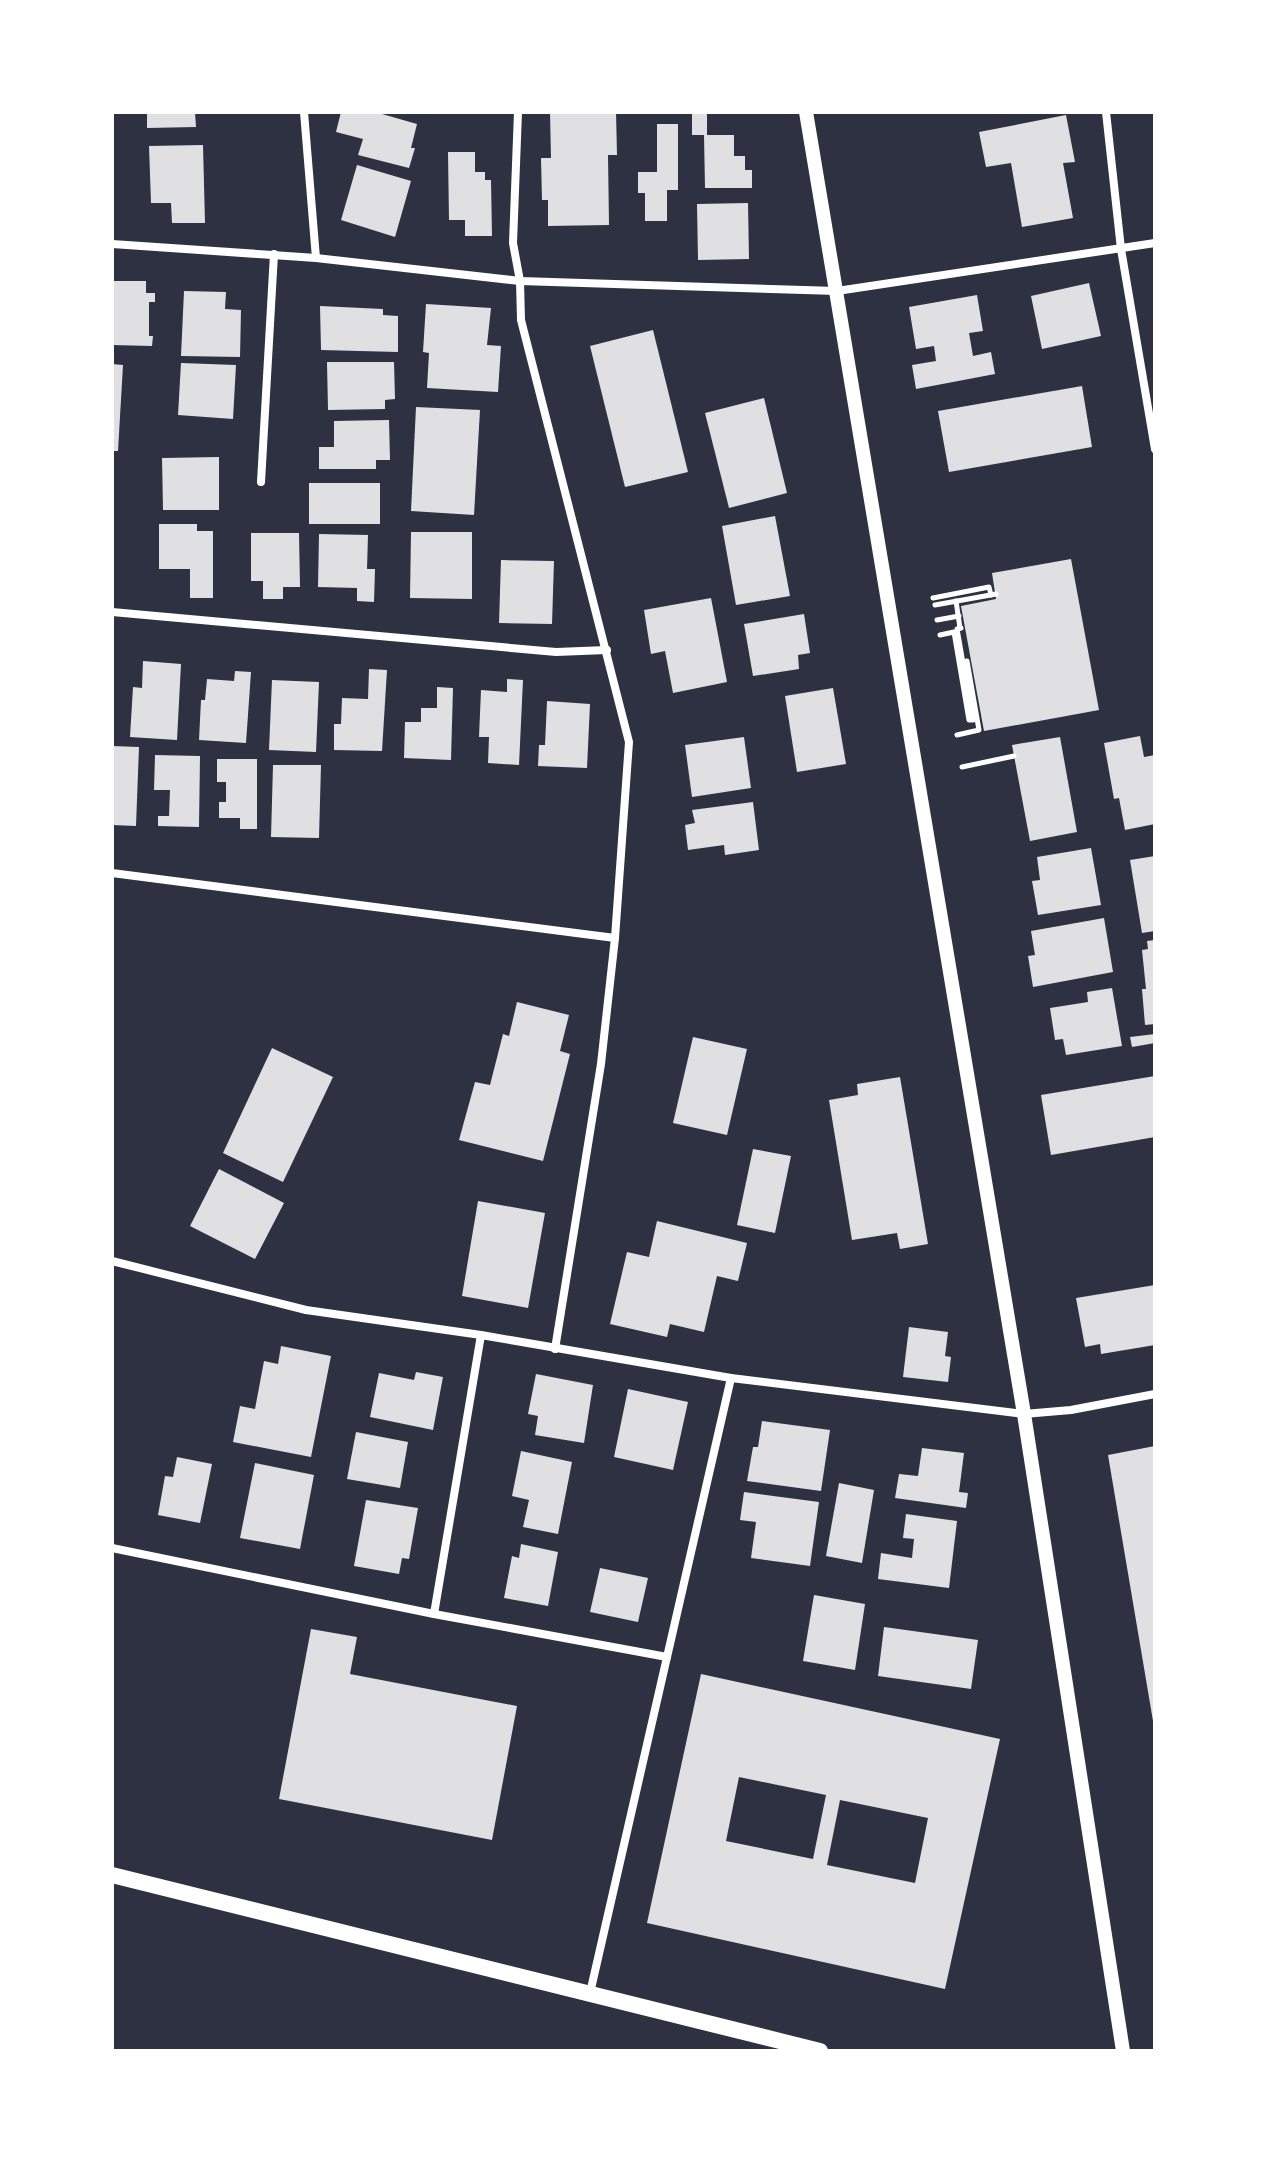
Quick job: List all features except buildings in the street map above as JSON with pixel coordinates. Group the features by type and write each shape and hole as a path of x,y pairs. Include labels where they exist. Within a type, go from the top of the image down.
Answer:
{"main road":[{"path":"112,1875 820,2051"}],"street":[{"path":"304,112 316,258"},
{"path":"518,112 513,243 520,281 521,320 629,742 615,938 601,1064 555,1349"},
{"path":"806,112 1024,1414 1123,2051"},
{"path":"1106,112 1121,249 1155,449"},
{"path":"112,244 274,254 520,281 837,291 1155,243"},
{"path":"261,482 274,254"},
{"path":"112,612 556,652 607,650"},
{"path":"112,873 615,938"},
{"path":"112,1261 306,1310 481,1335 731,1378 1024,1414 1071,1410 1155,1394"},
{"path":"434,1614 481,1335"},
{"path":"590,1993 731,1378"},
{"path":"112,1548 434,1614 667,1657"}],"path":[{"path":"989,587 993,594 956,601 934,602 989,587"},
{"path":"956,601 979,730 957,735"},
{"path":"937,620 959,616"},
{"path":"940,635 954,632 969,720 973,720 957,629 961,628"},
{"path":"962,767 1014,756"}]}
